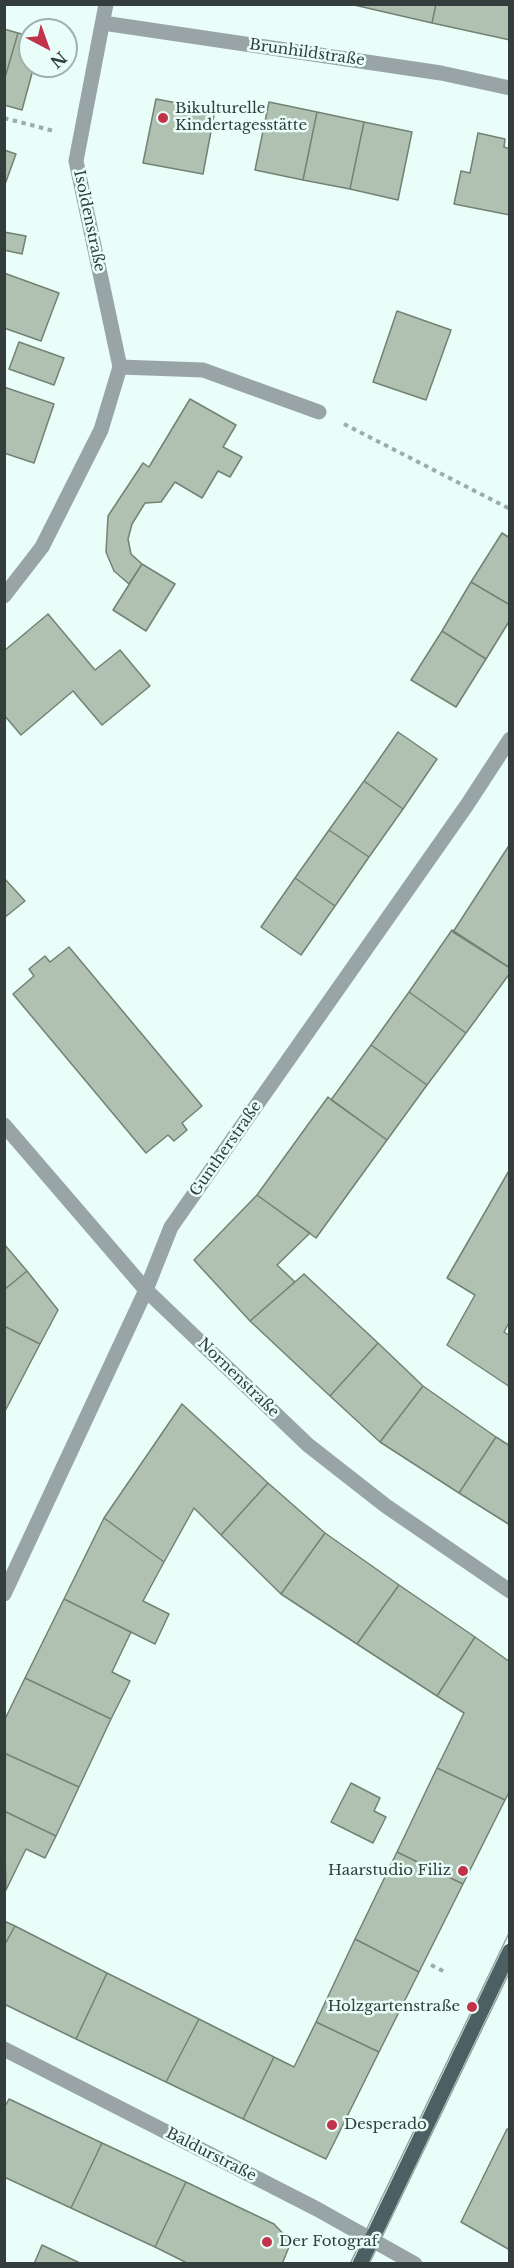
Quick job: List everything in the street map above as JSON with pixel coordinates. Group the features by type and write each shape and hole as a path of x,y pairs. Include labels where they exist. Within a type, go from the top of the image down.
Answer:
{"main road":[{"path":"360,2264 510,1951"}],"street":[{"name":"Isoldenstraße","path":"4,596 48,537 101,430 120,367 76,161 106,4"},
{"name":"Brunhildstraße","path":"103,23 441,73 510,88"},
{"path":"120,367 203,370 319,412"},
{"name":"Guntherstraße","path":"4,1594 146,1290 171,1227 467,805 510,739"},
{"name":"Nornenstraße","path":"4,1125 146,1290 308,1445 386,1506 510,1592"},
{"name":"Baldurstraße","path":"4,2049 371,2238 415,2264"}],"path":[{"path":"4,118 80,138"},
{"path":"319,412 510,510"},
{"path":"431,1965 445,1972"}],"building":[{"path":"350,4 436,4 432,23"},
{"path":"436,4 510,4 510,40 432,23"},
{"path":"4,29 18,33 4,81"},
{"path":"18,33 18,78 31,78 22,110 4,105 4,81"},
{"path":"156,99 215,110 203,174 143,163"},
{"path":"269,102 317,112 303,180 255,170"},
{"path":"317,112 364,122 350,189 303,180"},
{"path":"364,122 412,132 398,200 350,189"},
{"path":"478,133 505,139 504,147 510,149 510,215 454,204 461,171 470,173"},
{"path":"4,150 16,154 4,187"},
{"path":"4,232 26,236 22,254 4,250"},
{"path":"4,273 59,293 41,341 4,328"},
{"path":"397,311 451,330 426,400 373,382"},
{"path":"19,342 64,358 54,385 9,369"},
{"path":"4,387 54,404 34,463 4,453"},
{"path":"190,399 236,425 223,447 242,457 230,477 218,471 202,498 175,482 161,502 145,503 132,524 128,539 131,554 142,564 129,584 114,571 106,552 108,516 143,463 149,467"},
{"path":"502,533 510,538 510,605 471,582"},
{"path":"142,564 175,584 146,631 113,610"},
{"path":"471,582 510,605 510,620 486,659 442,631"},
{"path":"48,614 95,670 120,650 150,686 102,725 73,691 21,735 4,715 4,651"},
{"path":"442,631 486,659 456,707 411,680"},
{"path":"398,732 437,759 403,809 364,781"},
{"path":"364,781 403,809 369,857 329,830"},
{"path":"329,830 369,857 335,906 295,878"},
{"path":"510,844 510,968 453,932"},
{"path":"4,878 25,901 4,918"},
{"path":"295,878 335,906 301,955 261,927"},
{"path":"452,930 510,968 510,973 466,1033 409,992"},
{"path":"69,947 202,1106 182,1123 187,1130 174,1141 168,1135 146,1153 13,994 34,976 29,969 45,956 50,962"},
{"path":"409,992 466,1033 427,1085 371,1045"},
{"path":"371,1045 427,1085 387,1140 331,1100"},
{"path":"328,1097 387,1140 316,1238 257,1195"},
{"path":"510,1169 510,1321 504,1332 510,1336 510,1387 447,1345 475,1295 447,1278"},
{"path":"257,1195 310,1233 277,1265 295,1282 250,1321 194,1260"},
{"path":"4,1244 27,1271 4,1290"},
{"path":"27,1271 58,1310 40,1344 4,1326 4,1290"},
{"path":"304,1274 378,1343 330,1396 250,1321"},
{"path":"4,1326 40,1344 4,1413"},
{"path":"378,1343 423,1386 380,1442 330,1396"},
{"path":"423,1386 496,1437 459,1493 380,1442"},
{"path":"182,1404 268,1483 221,1535 194,1508 164,1562 104,1518"},
{"path":"496,1437 510,1446 510,1525 459,1493"},
{"path":"268,1483 325,1533 281,1594 221,1535"},
{"path":"104,1518 164,1562 143,1601 169,1614 155,1644 64,1599"},
{"path":"325,1533 399,1585 357,1644 281,1594"},
{"path":"399,1585 475,1637 437,1696 357,1644"},
{"path":"64,1599 131,1632 112,1672 130,1681 111,1719 25,1678"},
{"path":"475,1637 510,1662 510,1791 505,1800 437,1768 464,1713 437,1696"},
{"path":"25,1678 111,1719 79,1787 4,1753 4,1721"},
{"path":"4,1753 79,1787 56,1836 4,1811"},
{"path":"437,1768 505,1800 463,1884 397,1852"},
{"path":"351,1783 380,1798 374,1811 386,1817 373,1843 331,1822"},
{"path":"4,1811 56,1836 45,1858 26,1849 6,1890"},
{"path":"397,1852 463,1884 419,1972 355,1939"},
{"path":"4,1921 15,1926 4,1946"},
{"path":"15,1926 107,1973 76,2039 4,2004 4,1946"},
{"path":"355,1939 419,1972 379,2052 316,2022"},
{"path":"107,1973 199,2019 166,2082 76,2039"},
{"path":"199,2019 274,2057 243,2119 166,2082"},
{"path":"316,2022 379,2052 326,2159 243,2119 274,2057 294,2067"},
{"path":"9,2099 102,2143 71,2208 4,2177 4,2108"},
{"path":"507,2129 510,2130 510,2250 461,2222"},
{"path":"102,2143 186,2182 155,2247 71,2208"},
{"path":"186,2182 274,2224 291,2242 282,2264 189,2264 155,2247"},
{"path":"42,2245 82,2264 34,2264"}],"tram line":[{"path":"350,2264 510,1931"},
{"path":"369,2264 510,1971"}],"place":[{"name":"Bikulturelle Kindertagesstätte","path":"163,118"},
{"name":"Haarstudio Filiz","path":"463,1871"},
{"name":"Holzgartenstraße","path":"472,2007"},
{"name":"Desperado","path":"332,2125"},
{"name":"Der Fotograf","path":"267,2242"}]}
